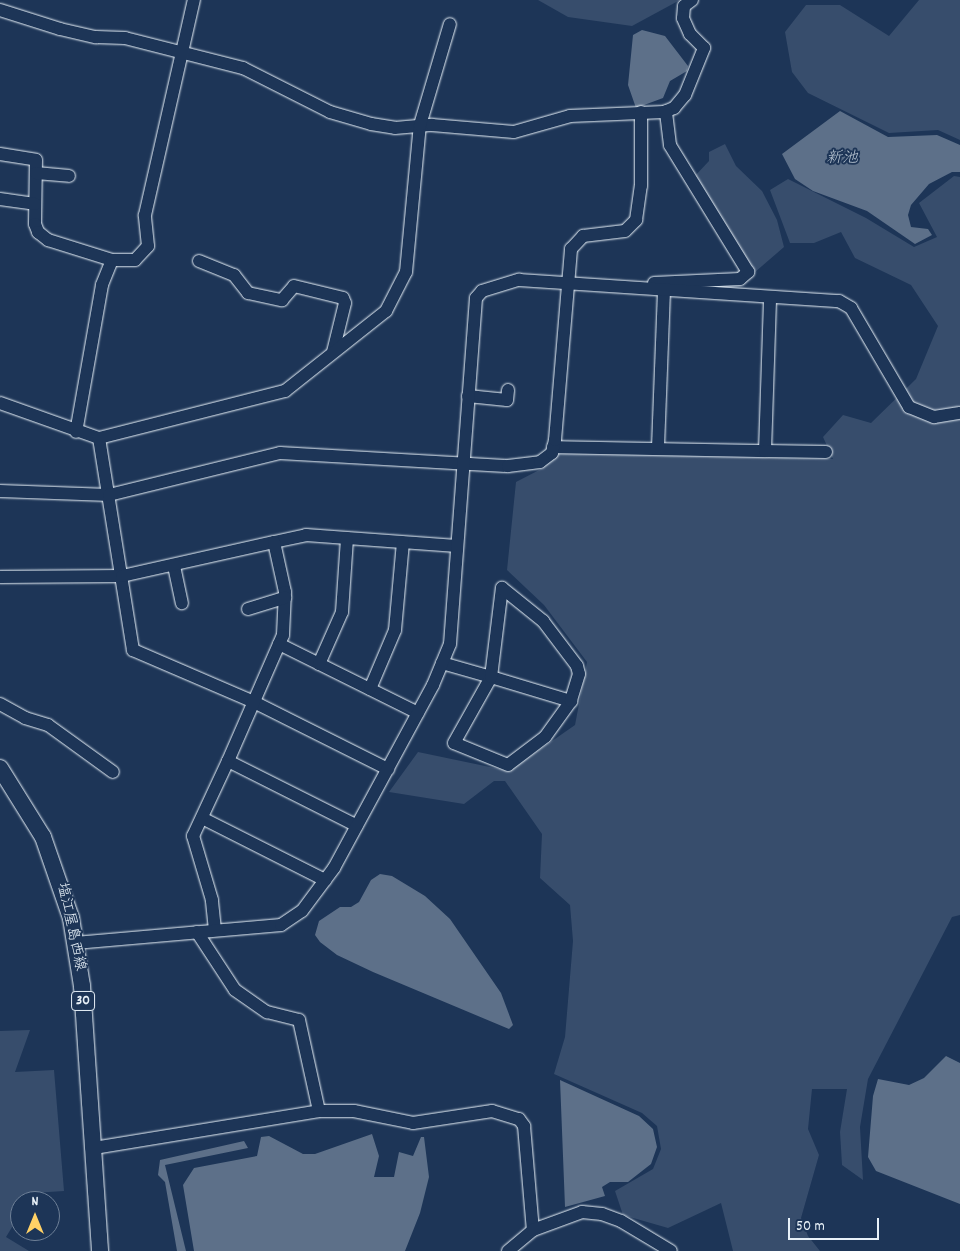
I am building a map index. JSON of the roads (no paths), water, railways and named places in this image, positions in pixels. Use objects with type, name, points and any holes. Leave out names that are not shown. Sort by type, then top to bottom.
[{"type":"main road","name":"塩江屋島西線","points":[[0,768],[35,821],[54,862],[76,943],[94,1148],[100,1251]]},
{"type":"street","points":[[0,154],[36,160],[34,224],[48,240],[112,260],[136,260],[148,246],[145,215],[163,147],[181,52],[188,39],[194,0]]},
{"type":"street","points":[[0,10],[60,29],[96,37],[125,38],[243,68],[330,112],[379,125],[395,128],[420,125],[514,132],[570,116],[666,111],[674,108],[685,94],[704,48],[690,34],[683,18],[684,6],[692,0]]},
{"type":"street","points":[[0,403],[76,432],[99,438],[262,399],[285,391],[386,311],[401,286],[406,272],[420,125],[450,24]]},
{"type":"street","points":[[594,286],[740,278],[748,272],[670,145],[666,111]]},
{"type":"street","points":[[0,491],[109,495],[280,453],[463,461],[508,466],[540,462],[552,453],[553,447],[566,284],[571,250],[583,236],[625,231],[636,220],[641,186],[640,112]]},
{"type":"street","points":[[36,173],[69,176]]},
{"type":"street","points":[[0,199],[35,204]]},
{"type":"street","points":[[76,432],[102,285],[112,260]]},
{"type":"street","points":[[199,261],[234,276],[248,292],[282,300],[294,286],[343,298],[345,303],[333,352]]},
{"type":"street","points":[[76,943],[281,925],[302,910],[325,880],[357,826],[418,713],[450,644],[476,298],[482,291],[519,280],[844,303],[851,308],[910,408],[934,417],[960,413]]},
{"type":"street","points":[[658,448],[664,290]]},
{"type":"street","points":[[764,451],[770,297]]},
{"type":"street","points":[[468,396],[507,400],[508,390]]},
{"type":"street","points":[[99,438],[133,650],[254,702],[388,769]]},
{"type":"street","points":[[553,447],[826,452]]},
{"type":"street","points":[[0,577],[122,576],[174,566],[306,535],[457,546]]},
{"type":"street","points":[[319,664],[342,612],[347,538]]},
{"type":"street","points":[[215,930],[210,894],[193,836],[279,644],[285,598],[274,542]]},
{"type":"street","points":[[370,689],[396,630],[403,542]]},
{"type":"street","points":[[174,566],[182,604]]},
{"type":"street","points":[[502,588],[543,621],[577,666],[579,674],[571,700],[545,737],[508,764],[454,743],[491,677],[502,588]]},
{"type":"street","points":[[248,609],[285,598]]},
{"type":"street","points":[[279,644],[418,713]]},
{"type":"street","points":[[442,663],[571,700]]},
{"type":"street","points":[[0,704],[25,718],[48,725],[113,772]]},
{"type":"street","points":[[228,761],[357,826]]},
{"type":"street","points":[[202,818],[325,880]]},
{"type":"street","points":[[197,932],[235,990],[267,1012],[299,1020],[319,1111]]},
{"type":"street","points":[[94,1148],[319,1111],[354,1111],[400,1122],[492,1111],[519,1120],[527,1139],[533,1230]]},
{"type":"street","points":[[508,1251],[533,1230],[563,1217],[582,1212],[602,1214],[621,1221],[672,1251]]},
{"type":"water","points":[[642,30],[665,36],[688,66],[687,71],[670,81],[663,98],[636,108],[628,85],[633,35]]},
{"type":"water","name":"新池","points":[[840,111],[888,137],[937,135],[960,145],[960,172],[952,172],[929,184],[911,205],[908,215],[911,227],[928,229],[932,235],[915,244],[867,211],[813,191],[795,179],[782,154]]},
{"type":"water","points":[[380,874],[392,876],[425,896],[450,919],[501,993],[513,1025],[509,1029],[373,972],[337,955],[320,942],[315,935],[319,921],[340,907],[351,907],[359,902],[371,880]]},
{"type":"water","points":[[946,1056],[960,1063],[960,1204],[876,1171],[868,1157],[873,1096],[878,1079],[909,1085],[924,1078]]},
{"type":"water","points":[[560,1080],[639,1116],[653,1129],[657,1147],[651,1164],[628,1182],[610,1182],[602,1187],[605,1196],[565,1207]]},
{"type":"water","points":[[372,1134],[379,1156],[374,1177],[394,1177],[399,1152],[413,1156],[421,1137],[424,1137],[429,1177],[420,1213],[405,1251],[194,1251],[183,1185],[194,1168],[257,1156],[261,1137],[269,1136],[303,1154],[315,1154]]},
{"type":"water","points":[[244,1141],[248,1148],[165,1165],[186,1251],[177,1251],[165,1182],[158,1175],[160,1160]]}]
